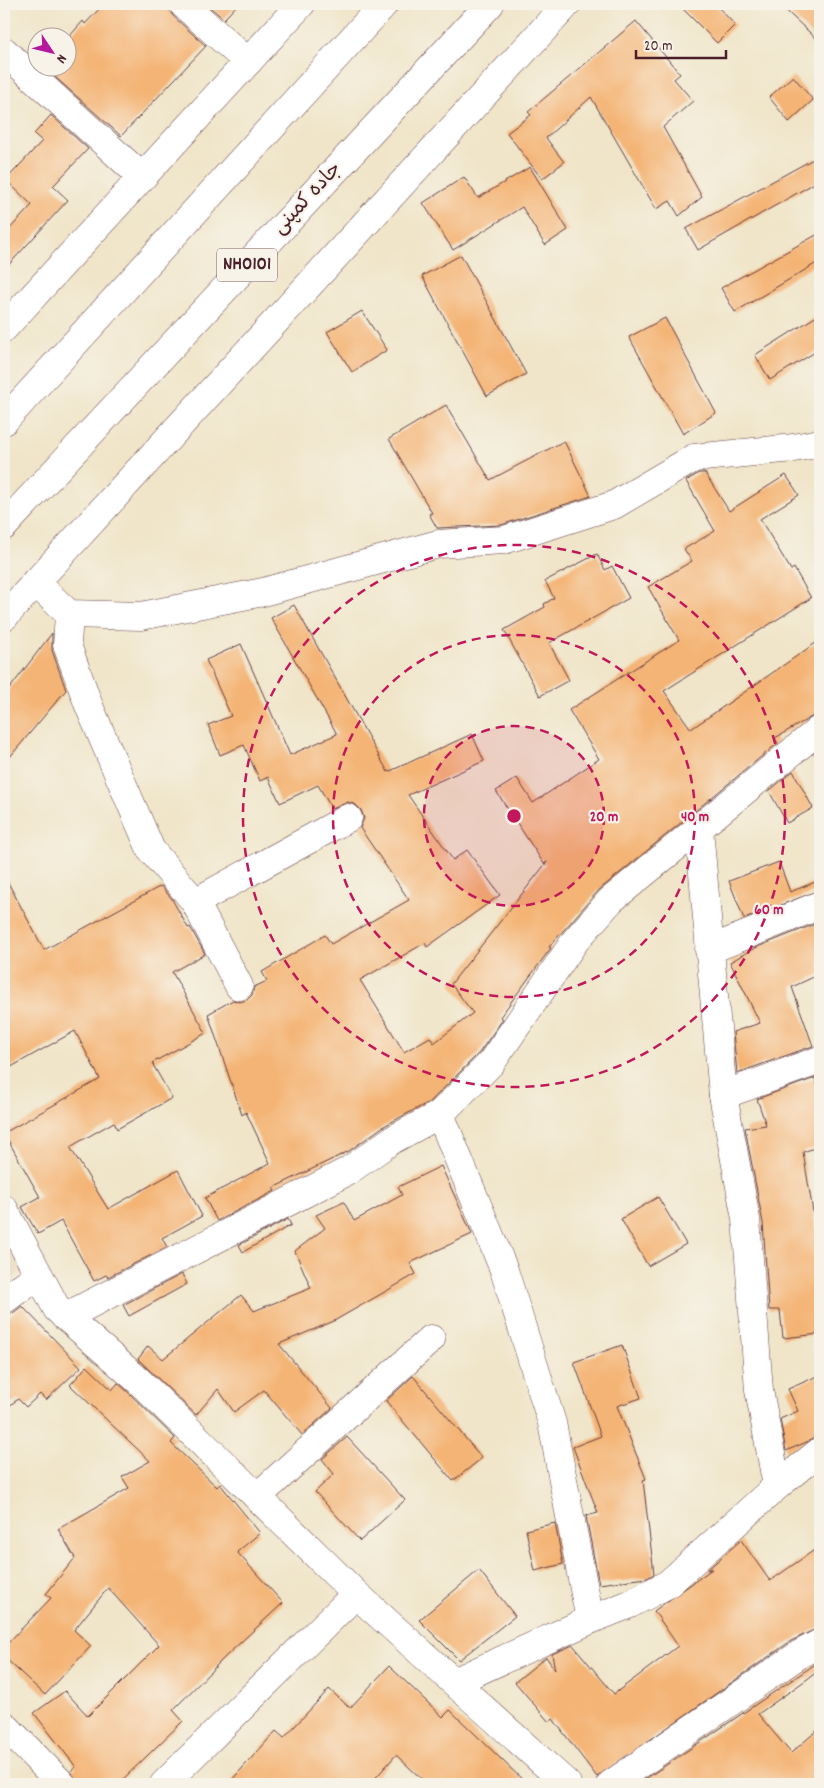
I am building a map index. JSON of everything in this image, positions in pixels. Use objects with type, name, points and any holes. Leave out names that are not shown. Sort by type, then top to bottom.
[{"type":"main road","points":[[183,4],[248,62]]},
{"type":"main road","points":[[9,312],[142,177],[301,4]]},
{"type":"main road","points":[[4,422],[384,4]]},
{"type":"main road","name":"جاده کمپنی","points":[[4,526],[490,4]]},
{"type":"main road","points":[[4,617],[567,4]]},
{"type":"main road","points":[[4,51],[142,177]]},
{"type":"main road","points":[[35,582],[69,614],[141,616],[263,592],[438,544],[504,540],[614,505],[694,458],[794,448],[820,443]]},
{"type":"main road","points":[[69,614],[68,645],[89,706],[151,850],[195,902],[239,986]]},
{"type":"main road","points":[[65,1316],[348,1171],[392,1140],[440,1114],[491,1063],[575,941],[611,900],[699,830],[820,729]]},
{"type":"main road","points":[[195,902],[348,818]]},
{"type":"main road","points":[[699,830],[723,1095],[746,1219],[759,1390],[777,1486]]},
{"type":"main road","points":[[709,950],[820,905]]},
{"type":"main road","points":[[723,1095],[820,1060]]},
{"type":"main road","points":[[440,1114],[504,1270],[552,1423],[590,1620]]},
{"type":"main road","points":[[4,1209],[57,1310],[139,1381],[356,1594],[454,1682],[555,1781]]},
{"type":"main road","points":[[4,1300],[38,1275]]},
{"type":"main road","points":[[257,1497],[431,1339]]},
{"type":"main road","points":[[454,1682],[590,1620],[630,1604],[668,1584],[777,1486],[820,1451]]},
{"type":"main road","points":[[164,1784],[356,1594]]},
{"type":"main road","points":[[611,1784],[820,1643]]},
{"type":"main road","points":[[4,1725],[62,1784]]},
{"type":"shaded area","points":[[4,1222],[24,1270],[4,1284]]},
{"type":"building","points":[[104,4],[168,4],[173,16],[206,46],[121,136],[56,78],[78,78],[77,28],[83,21],[85,24]]},
{"type":"building","points":[[206,4],[238,4],[224,19]]},
{"type":"building","points":[[678,4],[715,4],[735,25],[717,43]]},
{"type":"building","points":[[779,4],[820,4],[820,42]]},
{"type":"building","points":[[636,21],[680,74],[674,79],[693,101],[663,127],[702,197],[679,216],[670,201],[656,209],[591,97],[546,138],[564,162],[542,179],[507,133],[531,115],[528,112]]},
{"type":"building","points":[[793,76],[813,100],[789,122],[769,97]]},
{"type":"building","points":[[51,115],[88,149],[53,186],[68,200],[4,270],[4,235],[32,205],[6,180],[42,141],[34,134]]},
{"type":"building","points":[[815,158],[820,168],[820,180],[698,250],[686,229]]},
{"type":"building","points":[[530,167],[568,230],[545,245],[522,207],[453,250],[423,203],[464,177],[478,198]]},
{"type":"building","points":[[820,233],[820,261],[735,312],[721,288]]},
{"type":"building","points":[[461,255],[526,374],[487,396],[422,276]]},
{"type":"building","points":[[362,311],[387,350],[352,372],[327,332]]},
{"type":"building","points":[[820,314],[820,349],[770,380],[755,355]]},
{"type":"building","points":[[665,318],[716,413],[683,434],[629,337]]},
{"type":"building","points":[[446,405],[490,480],[564,441],[591,496],[501,525],[437,528],[429,514],[432,513],[389,439]]},
{"type":"building","points":[[699,473],[705,473],[729,511],[786,475],[799,495],[760,519],[791,570],[794,568],[811,598],[664,691],[691,729],[820,640],[820,712],[775,738],[778,743],[599,890],[549,947],[551,948],[500,1017],[503,1019],[479,1053],[431,1101],[384,1126],[349,1151],[273,1188],[275,1191],[217,1221],[205,1198],[270,1163],[246,1112],[242,1115],[208,1014],[233,1000],[239,1002],[247,1000],[252,995],[254,987],[267,981],[262,972],[325,935],[331,944],[409,900],[360,828],[364,818],[361,810],[356,805],[348,802],[332,809],[318,785],[280,803],[268,777],[260,781],[244,745],[220,755],[208,725],[231,716],[206,660],[241,644],[290,755],[337,734],[271,618],[294,605],[388,772],[472,734],[484,761],[408,795],[453,860],[467,850],[500,895],[427,947],[425,943],[360,980],[404,1052],[430,1037],[434,1043],[473,1013],[451,984],[547,862],[544,864],[496,791],[517,778],[533,803],[599,759],[569,710],[679,640],[648,587],[692,561],[684,549],[715,531],[686,481]]},
{"type":"building","points":[[597,554],[605,570],[612,566],[629,598],[549,643],[569,680],[540,696],[504,630],[545,607],[544,604],[554,598],[545,581]]},
{"type":"building","points":[[52,633],[52,650],[66,690],[4,764],[4,696]]},
{"type":"building","points":[[793,771],[813,808],[787,823],[769,791]]},
{"type":"building","points":[[779,862],[790,892],[820,880],[820,890],[744,919],[729,881]]},
{"type":"building","points":[[4,875],[44,950],[161,886],[172,899],[205,954],[172,972],[206,1033],[152,1063],[172,1098],[117,1129],[114,1122],[70,1147],[108,1209],[178,1170],[202,1216],[162,1238],[167,1247],[108,1277],[106,1275],[94,1281],[61,1221],[38,1234],[22,1207],[40,1197],[4,1133],[100,1079],[75,1031],[4,1071]]},
{"type":"building","points":[[820,922],[820,974],[792,987],[813,1046],[737,1073],[733,1032],[760,1023],[730,962],[755,948]]},
{"type":"building","points":[[815,1078],[820,1091],[820,1146],[803,1152],[816,1230],[818,1230],[820,1334],[783,1338],[780,1310],[769,1310],[763,1223],[745,1128],[766,1125],[757,1099]]},
{"type":"building","points":[[441,1166],[472,1234],[410,1263],[416,1274],[334,1321],[279,1344],[332,1408],[302,1435],[264,1390],[234,1412],[218,1389],[196,1415],[138,1359],[148,1346],[163,1359],[241,1295],[254,1311],[311,1288],[295,1251],[325,1228],[316,1215],[344,1202],[354,1221],[402,1195],[398,1187]]},
{"type":"building","points":[[658,1197],[686,1244],[648,1266],[621,1219]]},
{"type":"building","points":[[288,1219],[291,1225],[243,1252],[239,1245]]},
{"type":"building","points":[[182,1274],[187,1284],[129,1316],[123,1305]]},
{"type":"building","points":[[22,1306],[81,1367],[46,1400],[40,1394],[26,1407],[18,1399],[4,1410],[4,1320]]},
{"type":"building","points":[[622,1345],[641,1398],[617,1406],[646,1479],[643,1480],[654,1574],[647,1578],[599,1584],[586,1516],[598,1513],[573,1447],[601,1436],[574,1362]]},
{"type":"building","points":[[87,1366],[112,1390],[118,1383],[175,1438],[171,1443],[217,1487],[220,1484],[260,1533],[237,1552],[283,1603],[227,1655],[173,1710],[183,1721],[118,1784],[77,1784],[71,1771],[76,1767],[34,1713],[65,1691],[88,1716],[159,1645],[108,1588],[74,1630],[91,1646],[45,1695],[4,1657],[4,1647],[51,1598],[46,1594],[75,1558],[58,1529],[129,1488],[122,1477],[150,1461],[70,1385]]},
{"type":"building","points":[[820,1375],[820,1436],[786,1451],[780,1419],[798,1411],[788,1389]]},
{"type":"building","points":[[413,1376],[482,1458],[453,1481],[386,1401]]},
{"type":"building","points":[[347,1437],[405,1500],[360,1541],[315,1492],[334,1474],[322,1459]]},
{"type":"building","points":[[555,1523],[563,1564],[535,1571],[526,1530]]},
{"type":"building","points":[[741,1540],[770,1581],[820,1546],[820,1627],[791,1641],[597,1777],[553,1719],[549,1722],[515,1682],[546,1657],[555,1670],[552,1654],[573,1645],[614,1694],[678,1646],[654,1611],[712,1569],[707,1570]]},
{"type":"building","points":[[479,1570],[515,1616],[459,1660],[419,1620]]},
{"type":"building","points":[[820,1661],[820,1670],[758,1714],[791,1753],[820,1728],[820,1784],[638,1784]]},
{"type":"building","points":[[389,1666],[443,1717],[450,1710],[527,1784],[427,1784],[396,1755],[370,1784],[228,1784],[276,1731],[284,1738],[329,1689],[350,1708]]}]
